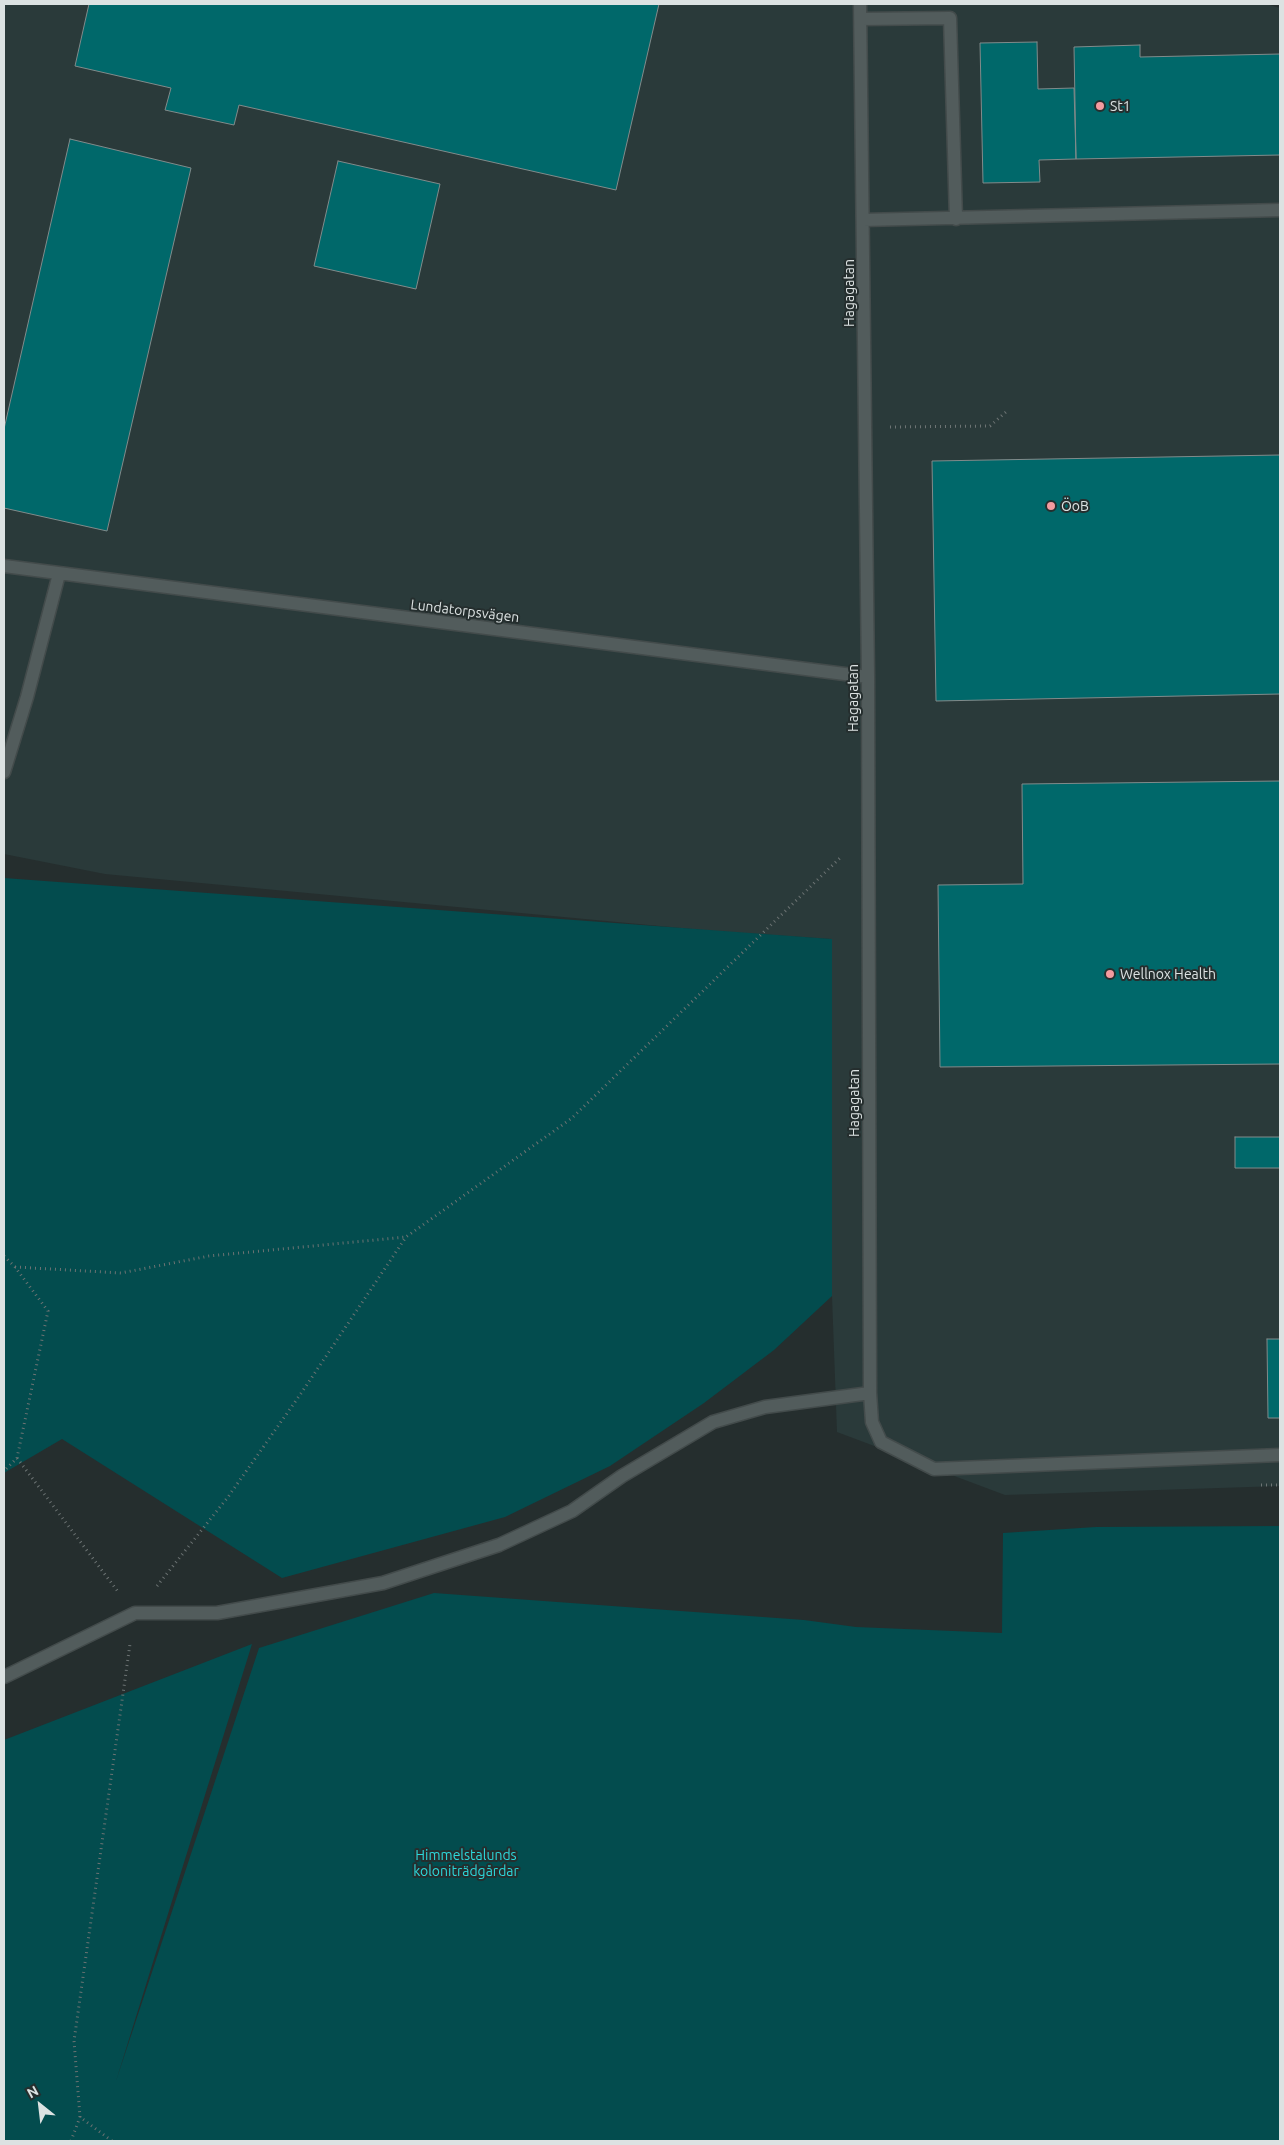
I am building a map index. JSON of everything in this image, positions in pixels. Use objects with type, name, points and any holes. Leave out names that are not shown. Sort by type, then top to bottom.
[{"type":"street","name":"Hagagatan","points":[[860,4],[868,677],[870,1393],[872,1422],[881,1442],[934,1470],[1280,1455]]},
{"type":"street","points":[[861,19],[950,18],[956,219]]},
{"type":"street","points":[[863,220],[1280,210]]},
{"type":"street","name":"Lundatorpsvägen","points":[[4,566],[868,677]]},
{"type":"street","points":[[4,772],[27,698],[58,574]]},
{"type":"street","points":[[4,1677],[135,1614],[217,1612],[383,1583],[499,1545],[572,1511],[622,1476],[713,1422],[765,1407],[870,1393]]},
{"type":"path","points":[[865,428],[990,426],[1007,411]]},
{"type":"path","points":[[71,2141],[80,2117],[74,2041],[135,1614],[228,1497],[302,1392],[406,1237],[572,1118],[868,831]]},
{"type":"path","points":[[15,1267],[120,1273],[209,1256],[406,1237]]},
{"type":"path","points":[[4,1256],[15,1267],[48,1311],[17,1458],[4,1471]]},
{"type":"path","points":[[17,1458],[135,1614]]},
{"type":"path","points":[[80,2117],[112,2141]]},
{"type":"shaded area","points":[[4,4],[1266,4],[1280,8],[1280,1486],[1005,1495],[837,1432],[832,1296],[831,939],[713,931],[105,874],[4,854]]},
{"type":"green space","points":[[4,878],[832,939],[832,1296],[774,1350],[704,1403],[610,1466],[505,1517],[282,1578],[62,1439],[4,1473]]},
{"type":"green space","name":"Himmelstalunds koloniträdgårdar","points":[[1280,1526],[1280,2141],[4,2141],[4,1740],[252,1644],[116,2081],[259,1648],[434,1593],[804,1620],[856,1627],[1002,1633],[1003,1533],[1096,1527]]},
{"type":"building","points":[[89,4],[659,4],[616,190],[239,105],[234,125],[165,110],[171,88],[75,66]]},
{"type":"building","points":[[1037,42],[1038,89],[1074,88],[1076,159],[1039,160],[1040,182],[983,183],[980,43]]},
{"type":"building","points":[[1140,45],[1140,57],[1280,54],[1280,155],[1076,159],[1074,47]]},
{"type":"building","points":[[70,139],[191,168],[107,531],[4,508],[4,429]]},
{"type":"building","points":[[338,161],[440,184],[416,289],[314,266]]},
{"type":"building","points":[[1280,455],[1280,694],[936,701],[932,461]]},
{"type":"building","name":"Wellnox Health","points":[[1280,781],[1280,1064],[940,1067],[938,885],[1023,884],[1022,784]]},
{"type":"building","points":[[1235,1137],[1280,1137],[1280,1168],[1235,1168]]},
{"type":"building","points":[[1267,1339],[1280,1339],[1280,1418],[1268,1418]]},
{"type":"place","name":"St1","points":[[1100,106]]},
{"type":"place","name":"ÖoB","points":[[1051,506]]},
{"type":"place","name":"Wellnox Health","points":[[1110,974]]}]
